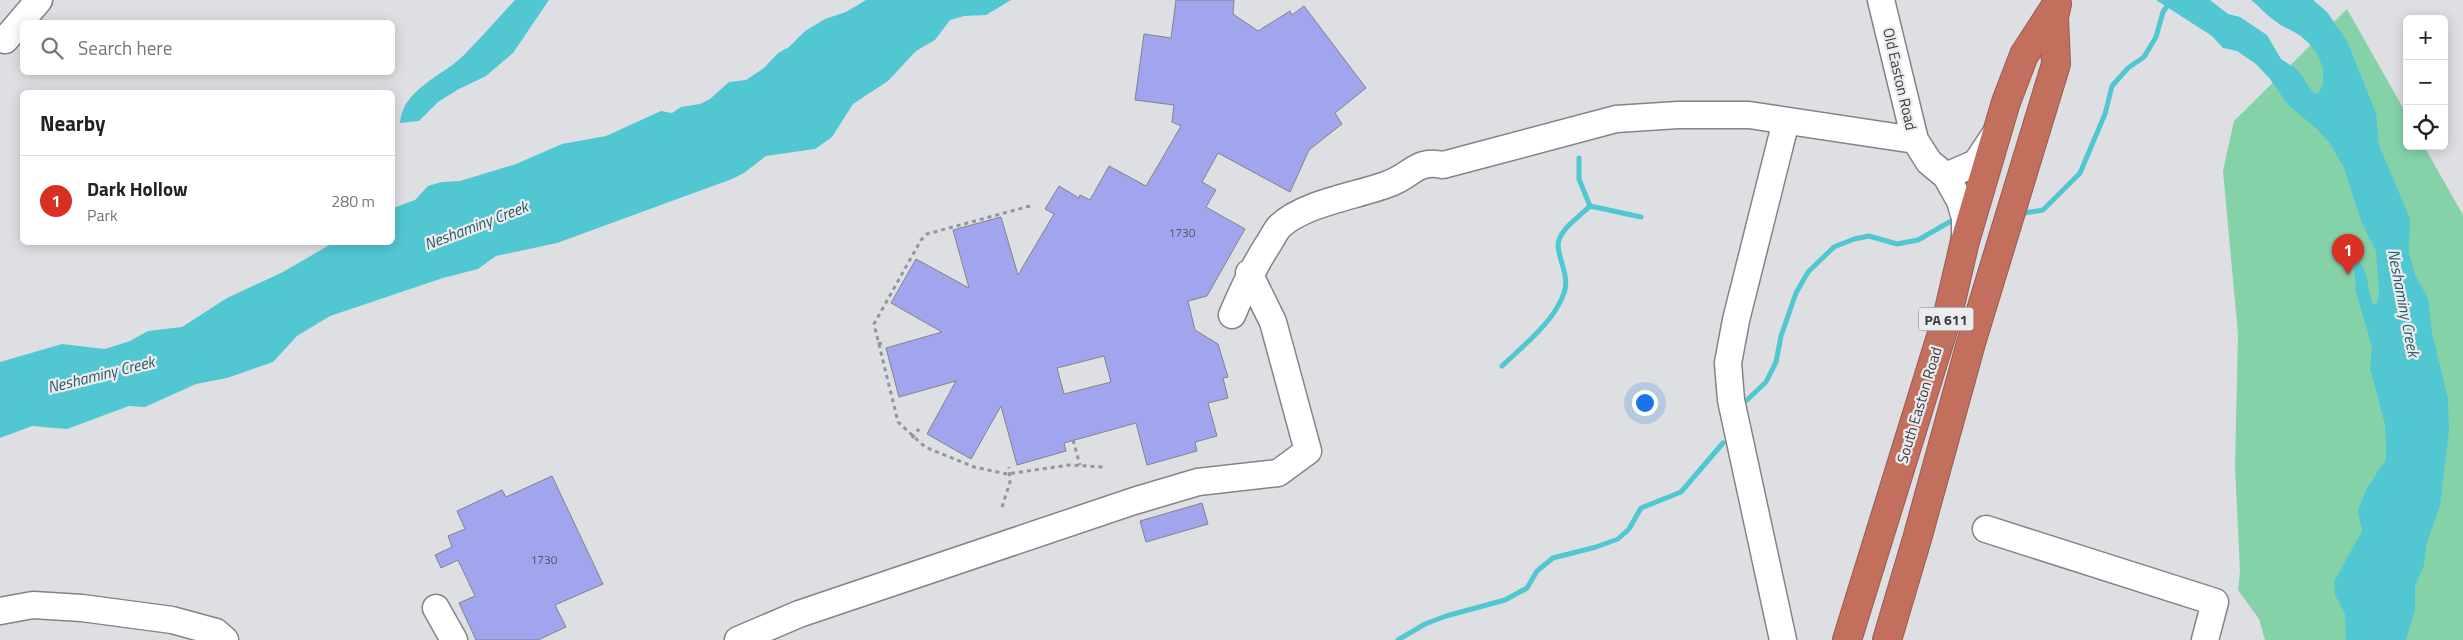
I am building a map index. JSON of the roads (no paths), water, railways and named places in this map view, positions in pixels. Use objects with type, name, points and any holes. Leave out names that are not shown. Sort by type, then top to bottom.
[{"type":"highway","name":"South Easton Road","points":[[1847,640],[1948,314],[1966,241],[2000,124],[2024,55],[2058,2]]},
{"type":"highway","name":"South Easton Road","points":[[1886,640],[1917,539],[1970,343],[2056,64],[2054,17],[2058,2]]},
{"type":"street","points":[[22,20],[39,0]]},
{"type":"street","name":"Old Easton Road","points":[[1881,0],[1915,140],[1929,162],[1946,176],[1960,201],[1965,218],[1966,241]]},
{"type":"street","points":[[5,40],[20,22]]},
{"type":"street","points":[[1232,315],[1249,274],[1279,228],[1300,213],[1391,184],[1409,174],[1422,177],[1434,174],[1443,165],[1616,119],[1678,115],[1750,115],[1915,140]]},
{"type":"street","points":[[1783,640],[1731,400],[1728,363],[1736,320],[1786,121]]},
{"type":"street","points":[[1946,176],[1976,163],[1985,152],[2000,124]]},
{"type":"street","points":[[738,640],[798,614],[1087,516],[1198,482],[1278,473],[1294,462],[1308,451],[1273,322],[1249,274]]},
{"type":"street","points":[[1986,529],[2215,602],[2205,640]]},
{"type":"street","points":[[0,612],[34,605],[82,608],[172,620],[216,632],[225,640]]},
{"type":"street","points":[[436,608],[454,640]]},
{"type":"water","points":[[515,0],[549,0],[513,53],[486,76],[438,102],[419,121],[400,123],[408,101],[416,92],[464,55]]},
{"type":"water","name":"Neshaminy Creek","points":[[866,0],[1011,0],[986,15],[964,16],[950,20],[935,40],[916,51],[888,81],[853,104],[832,137],[815,149],[766,156],[744,173],[732,179],[557,243],[496,256],[478,269],[443,278],[330,316],[297,336],[273,362],[227,378],[196,384],[145,407],[129,406],[67,429],[32,426],[0,438],[0,362],[62,344],[105,349],[130,341],[148,331],[182,327],[227,298],[283,272],[330,245],[395,245],[395,207],[415,200],[428,186],[442,182],[460,181],[516,164],[562,144],[606,136],[661,111],[672,113],[681,107],[700,104],[710,99],[729,82],[746,80],[764,68],[778,53],[789,47],[805,31],[825,19],[846,12]]},
{"type":"water","name":"Neshaminy Creek","points":[[2156,0],[2210,0],[2228,14],[2240,17],[2267,35],[2281,59],[2298,70],[2313,93],[2318,94],[2322,87],[2323,72],[2319,57],[2315,51],[2310,44],[2295,32],[2274,21],[2251,0],[2313,0],[2327,12],[2347,41],[2376,113],[2379,145],[2410,219],[2409,252],[2415,275],[2428,298],[2432,332],[2448,399],[2449,431],[2440,506],[2427,542],[2424,565],[2415,586],[2415,610],[2406,640],[2346,640],[2345,614],[2335,595],[2334,582],[2362,531],[2358,510],[2367,488],[2386,459],[2385,425],[2370,368],[2372,347],[2356,292],[2354,265],[2359,262],[2362,266],[2373,304],[2377,303],[2379,294],[2376,251],[2361,221],[2344,168],[2329,142],[2316,128],[2288,105],[2270,79],[2256,64],[2237,51],[2223,48],[2212,36]]},
{"type":"waterway","points":[[2024,213],[2043,210],[2080,173],[2105,114],[2112,86],[2128,68],[2144,57],[2156,37],[2163,12],[2171,0]]},
{"type":"waterway","points":[[1579,158],[1579,179],[1590,206],[1641,217]]},
{"type":"waterway","points":[[1502,366],[1538,332],[1559,304],[1566,286],[1558,245],[1559,240],[1568,226],[1590,206]]},
{"type":"waterway","points":[[1747,400],[1766,382],[1776,362],[1781,336],[1796,293],[1808,272],[1834,247],[1854,239],[1869,236],[1897,244],[1918,240],[1953,220]]},
{"type":"waterway","points":[[1398,640],[1425,624],[1446,616],[1505,600],[1527,588],[1537,571],[1553,558],[1596,547],[1618,539],[1629,529],[1641,508],[1681,492],[1723,443]]},
{"type":"place","name":"Dark Hollow","points":[[2348,275]]}]
